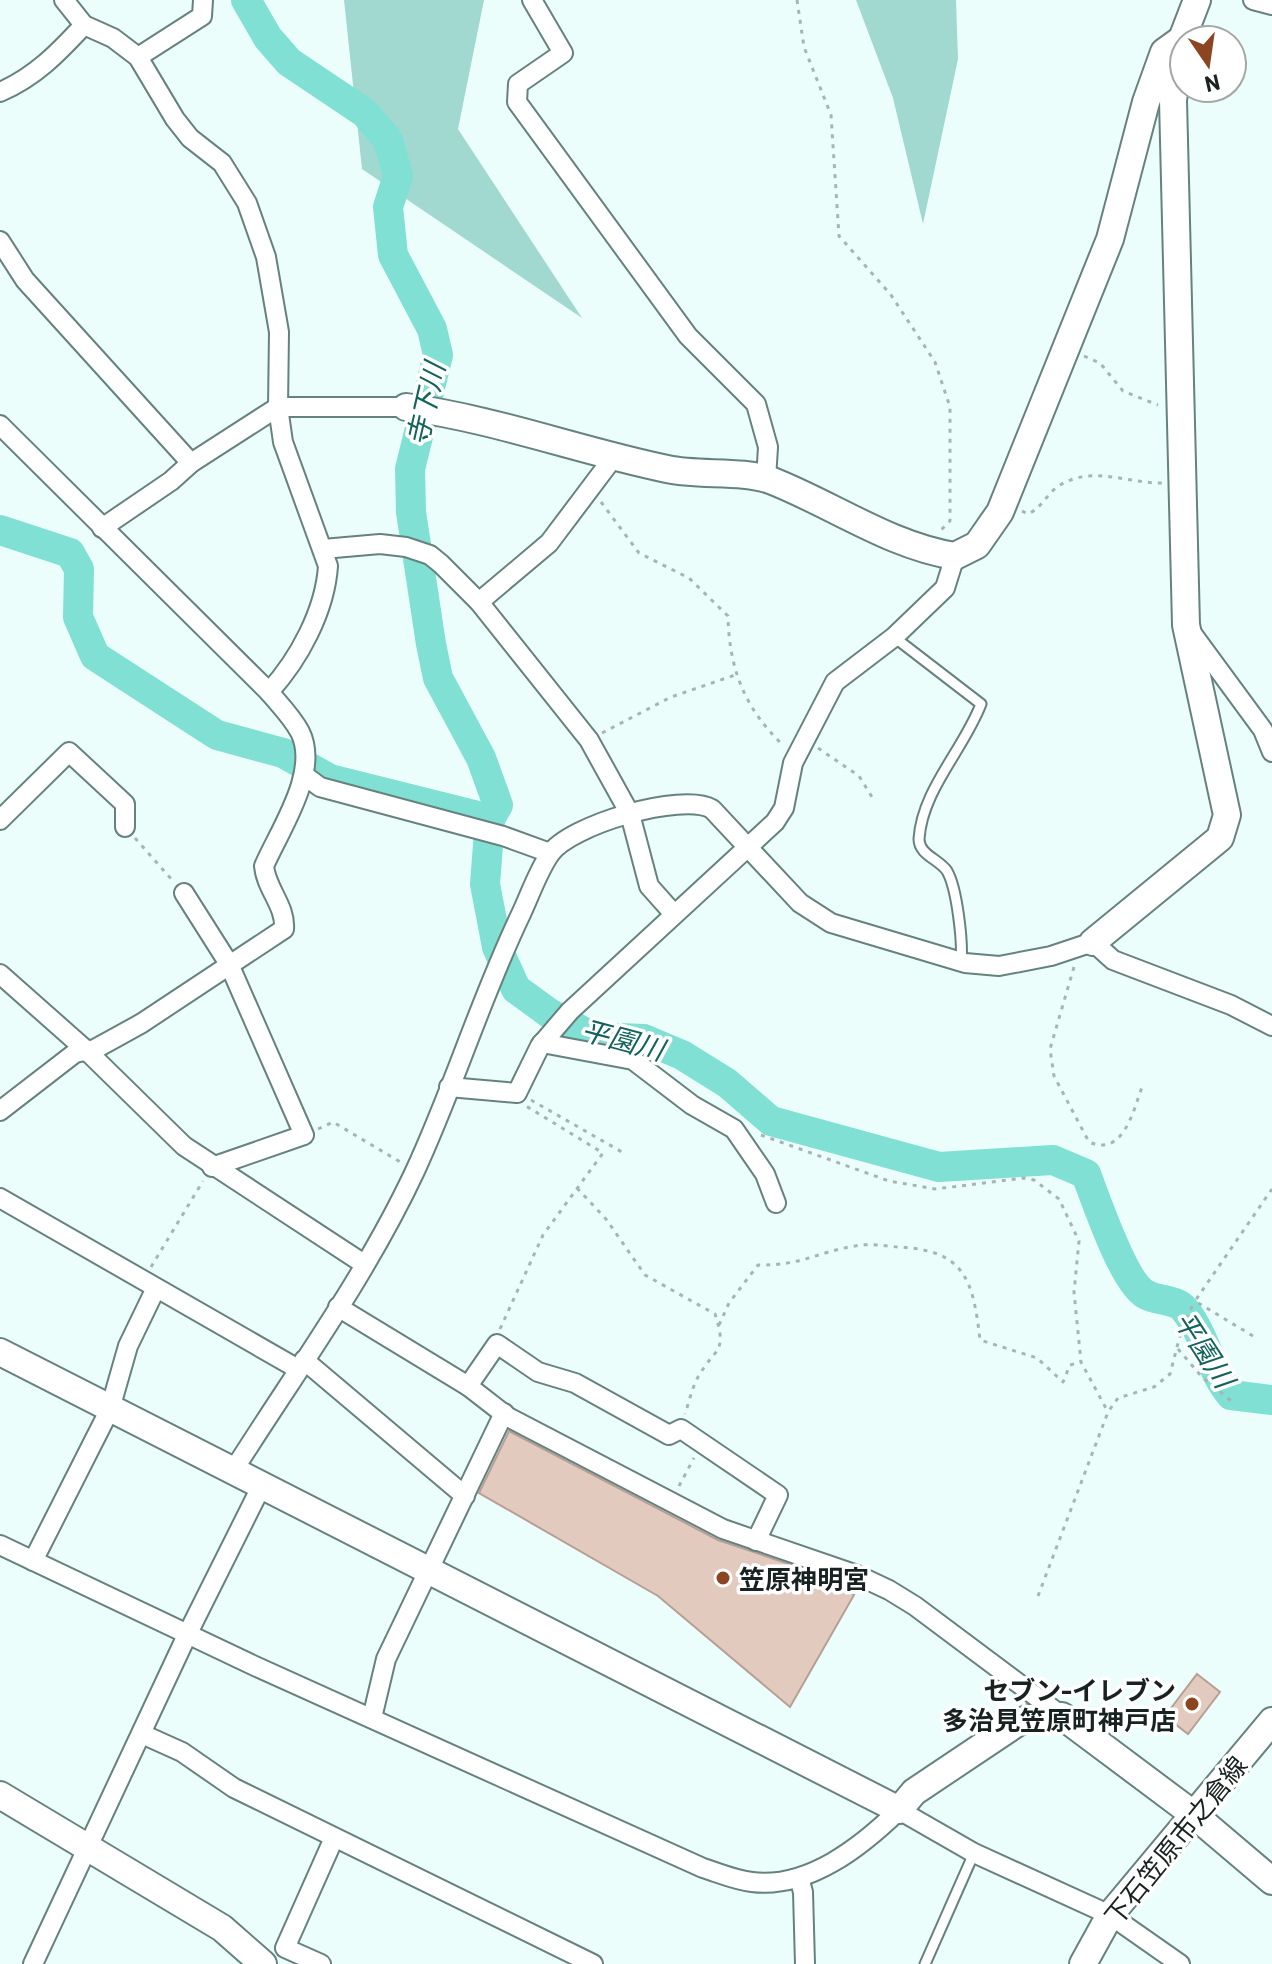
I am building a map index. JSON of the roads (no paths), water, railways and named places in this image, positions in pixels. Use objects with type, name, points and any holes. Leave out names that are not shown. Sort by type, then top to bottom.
[{"type":"street","points":[[64,0],[84,25],[113,38],[138,57],[190,138],[222,163],[247,203],[266,257],[279,332],[278,407],[283,442],[328,566],[327,581],[306,638],[291,666],[269,692]]},
{"type":"street","points":[[138,57],[202,16],[203,0]]},
{"type":"street","points":[[532,0],[563,53],[518,84],[517,102],[688,336],[756,404],[768,447],[766,479]]},
{"type":"street","points":[[1188,24],[1197,0]]},
{"type":"street","points":[[1253,0],[1272,5]]},
{"type":"street","points":[[0,92],[23,82],[53,59],[84,25]]},
{"type":"street","points":[[449,1087],[517,1093],[547,1037],[570,1011],[775,822],[784,808],[793,763],[835,682],[894,637],[945,588],[955,556],[987,535],[1000,512],[1110,239],[1146,102],[1164,52],[1168,49]]},
{"type":"street","points":[[233,1471],[338,1307],[415,1171],[508,940],[550,853],[576,833],[630,814],[697,803],[712,809],[746,850],[800,903],[831,923],[961,962],[999,966],[1084,945],[1220,838],[1227,815],[1186,625],[1173,104]]},
{"type":"street","points":[[0,241],[25,280],[191,463]]},
{"type":"street","points":[[102,528],[171,481],[191,463],[278,407],[406,407],[446,412],[613,458],[687,473],[766,479],[912,545],[955,556]]},
{"type":"street","points":[[0,425],[269,692],[299,730],[305,752],[304,775],[264,866],[265,877],[285,917],[284,929],[142,1023],[87,1051],[75,1053],[0,1111]]},
{"type":"street","points":[[479,602],[549,543],[613,458]]},
{"type":"street","points":[[323,549],[380,544],[406,547],[430,555],[479,602],[589,740],[630,814],[649,886],[673,913]]},
{"type":"street","points":[[1186,625],[1263,730],[1272,752]]},
{"type":"street","points":[[0,820],[69,752],[125,804],[125,827]]},
{"type":"street","points":[[304,775],[320,787],[503,836],[550,853]]},
{"type":"street","points":[[184,893],[229,964],[304,1135],[212,1167]]},
{"type":"street","points":[[1084,945],[1113,960],[1231,1005],[1272,1026]]},
{"type":"street","points":[[0,974],[87,1051],[184,1146],[364,1264]]},
{"type":"street","points":[[547,1037],[633,1060],[692,1105],[734,1129],[765,1174],[776,1203]]},
{"type":"street","points":[[0,1198],[150,1284],[301,1365],[465,1496]]},
{"type":"street","points":[[33,1561],[110,1409],[150,1284]]},
{"type":"street","points":[[338,1307],[468,1386],[504,1413],[670,1502],[723,1529],[857,1575],[889,1590],[915,1606],[1193,1814],[1272,1881]]},
{"type":"street","points":[[468,1386],[497,1344],[538,1372],[575,1383],[669,1435],[681,1429],[778,1495],[756,1541]]},
{"type":"street","points":[[0,1352],[899,1810],[974,1853],[1110,1915],[1180,1964]]},
{"type":"street","points":[[372,1718],[386,1659],[504,1413]]},
{"type":"street","points":[[40,1962],[89,1846],[188,1633],[262,1485]]},
{"type":"street","points":[[0,1545],[703,1868],[751,1882],[799,1878],[853,1848],[899,1810],[914,1792],[1017,1723],[1030,1718],[1062,1716]]},
{"type":"street","name":"下石笠原市之倉線","points":[[1083,1964],[1110,1915],[1272,1721]]},
{"type":"street","points":[[142,1734],[182,1752],[234,1788],[593,1964]]},
{"type":"street","points":[[0,1795],[222,1928],[263,1964]]},
{"type":"street","points":[[321,1964],[285,1948],[334,1838]]},
{"type":"street","points":[[799,1878],[803,1892],[805,1964]]},
{"type":"lane","points":[[894,637],[981,704],[969,735],[932,794],[919,840],[922,850],[948,872],[963,944],[961,962]]},
{"type":"lane","points":[[925,1964],[974,1853]]},
{"type":"waterway","name":"寺下川","points":[[246,0],[268,38],[289,62],[365,113],[388,140],[398,176],[388,207],[393,255],[432,329],[438,355],[410,469],[411,512],[438,678],[481,758],[498,805],[490,819]]},
{"type":"waterway","name":"平園川","points":[[0,530],[70,553],[79,569],[78,617],[95,656],[217,735],[283,753],[330,779],[490,819]]},
{"type":"waterway","name":"平園川","points":[[490,819],[485,884],[497,947],[516,989],[549,1013],[593,1037],[644,1039],[682,1055],[727,1083],[771,1121],[939,1167],[1053,1160],[1086,1174],[1111,1239],[1137,1286],[1145,1294],[1176,1303],[1184,1309],[1231,1395],[1272,1400]]},
{"type":"place","name":"笠原神明宮","points":[[723,1578]]},
{"type":"place","name":"セブン-イレブン 多治見笠原町神戸店","points":[[1192,1704]]}]
